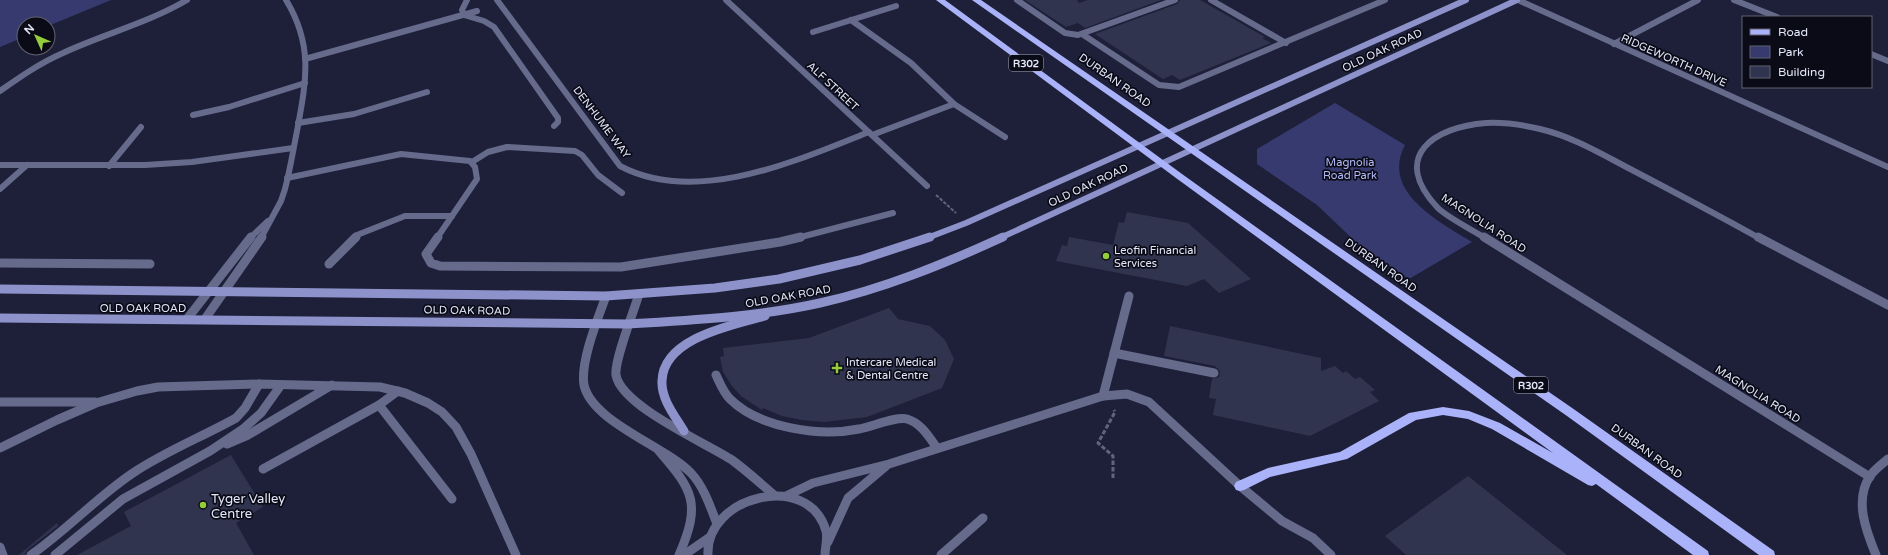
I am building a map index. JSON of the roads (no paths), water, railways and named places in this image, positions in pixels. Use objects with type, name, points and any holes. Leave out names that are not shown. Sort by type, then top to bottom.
[{"type":"main road","name":"R302","points":[[940,0],[1138,146],[1703,555]]},
{"type":"main road","name":"DURBAN ROAD","points":[[976,0],[1571,413],[1769,555]]},
{"type":"main road","name":"OLD OAK ROAD","points":[[0,289],[606,296],[750,284],[803,274],[860,260],[909,245],[966,223],[1466,0]]},
{"type":"main road","name":"OLD OAK ROAD","points":[[0,318],[629,324],[708,319],[790,308],[844,296],[920,272],[978,248],[1517,0]]},
{"type":"main road","points":[[684,431],[672,416],[661,387],[662,372],[674,354],[689,341],[710,332],[790,308]]},
{"type":"main road","points":[[1240,486],[1268,473],[1343,456],[1413,416],[1443,411],[1469,415],[1496,426],[1644,511]]},
{"type":"street","points":[[0,91],[33,68],[60,54],[147,22],[187,0]]},
{"type":"street","points":[[205,319],[255,245],[263,238],[270,219],[282,198],[288,178],[305,83],[305,59],[297,24],[292,9],[286,0]]},
{"type":"street","points":[[464,15],[462,10],[466,0]]},
{"type":"street","name":"DENHUME WAY","points":[[498,0],[620,166],[634,174],[653,179],[682,181],[716,179],[747,174],[774,167],[954,104]]},
{"type":"street","name":"ALF STREET","points":[[726,0],[927,186]]},
{"type":"street","points":[[1017,0],[1069,34],[1082,34],[1175,0]]},
{"type":"street","points":[[1211,0],[1286,43]]},
{"type":"street","points":[[1082,34],[1155,83],[1173,88],[1183,86],[1385,0]]},
{"type":"street","name":"RIDGEWORTH DRIVE","points":[[1517,0],[1888,167]]},
{"type":"street","points":[[1614,44],[1698,0]]},
{"type":"street","points":[[1734,0],[1774,16]]},
{"type":"street","points":[[813,32],[896,6]]},
{"type":"street","points":[[305,59],[477,11]]},
{"type":"street","points":[[464,15],[484,21],[494,27],[558,118],[558,122],[554,126]]},
{"type":"street","points":[[851,20],[916,67],[954,104],[1005,137]]},
{"type":"street","points":[[1872,54],[1888,61]]},
{"type":"street","points":[[193,115],[229,107],[305,83]]},
{"type":"street","points":[[298,123],[354,114],[396,100],[427,92]]},
{"type":"street","name":"MAGNOLIA ROAD","points":[[1870,476],[1438,208],[1421,187],[1416,177],[1415,167],[1417,158],[1422,150],[1437,137],[1459,128],[1472,125],[1487,123],[1508,124],[1554,133],[1570,138],[1888,305]]},
{"type":"street","points":[[110,166],[141,128]]},
{"type":"street","points":[[472,162],[488,152],[507,147],[575,151],[582,155],[598,175],[622,193]]},
{"type":"street","points":[[0,165],[145,166],[293,148]]},
{"type":"street","points":[[288,178],[401,154],[465,160],[472,162],[475,167],[477,179],[427,252],[427,258],[434,265],[591,268],[621,267],[780,242],[893,213]]},
{"type":"street","points":[[0,189],[27,165]]},
{"type":"street","points":[[329,264],[358,235],[405,216],[452,216]]},
{"type":"street","points":[[187,319],[250,237],[270,219]]},
{"type":"street","points":[[0,254],[0,263],[150,264]]},
{"type":"street","points":[[639,294],[616,366],[618,382],[624,391],[637,404],[731,460],[774,495]]},
{"type":"street","points":[[606,296],[584,370],[586,392],[600,410],[616,423],[670,455],[697,480],[717,524]]},
{"type":"street","points":[[1103,396],[1129,296]]},
{"type":"street","points":[[1114,352],[1214,373]]},
{"type":"street","points":[[716,375],[729,398],[756,417],[793,428],[828,433],[841,432],[902,418],[908,418],[915,421],[937,448]]},
{"type":"street","points":[[31,555],[56,538],[121,481],[154,461],[236,418],[245,408],[259,384]]},
{"type":"street","points":[[0,448],[64,417],[102,401],[158,387],[259,384],[361,385],[398,391],[427,402],[452,422],[461,434],[516,555]]},
{"type":"street","points":[[55,555],[121,500],[145,485],[211,450],[244,428],[258,416],[282,385]]},
{"type":"street","points":[[211,450],[248,435],[333,385]]},
{"type":"street","points":[[263,469],[379,405],[398,391]]},
{"type":"street","points":[[786,496],[813,483],[888,464],[1103,396],[1127,394],[1150,402],[1240,486],[1282,521],[1313,538],[1331,555]]},
{"type":"street","points":[[0,402],[47,403],[102,401]]},
{"type":"street","points":[[379,405],[452,499]]},
{"type":"street","points":[[654,446],[682,477],[691,496],[692,520],[679,555]]},
{"type":"street","points":[[1876,555],[1868,534],[1862,505],[1864,489],[1870,476],[1888,459]]},
{"type":"street","points":[[826,552],[848,498],[888,464]]},
{"type":"street","points":[[708,555],[710,537],[717,524],[725,515],[742,503],[760,496],[774,495],[786,496],[800,500],[815,510],[825,526],[826,552]]},
{"type":"street","points":[[941,555],[983,518]]},
{"type":"street","points":[[684,555],[710,537]]},
{"type":"street","points":[[0,547],[3,555]]},
{"type":"place","name":"Leofin Financial Services","points":[[1106,256]]},
{"type":"place","name":"Intercare Medical & Dental Centre","points":[[837,368]]},
{"type":"place","name":"Tyger Valley Centre","points":[[203,505]]},
{"type":"park label","name":"Magnolia Road Park","points":[[1350,168]]}]
